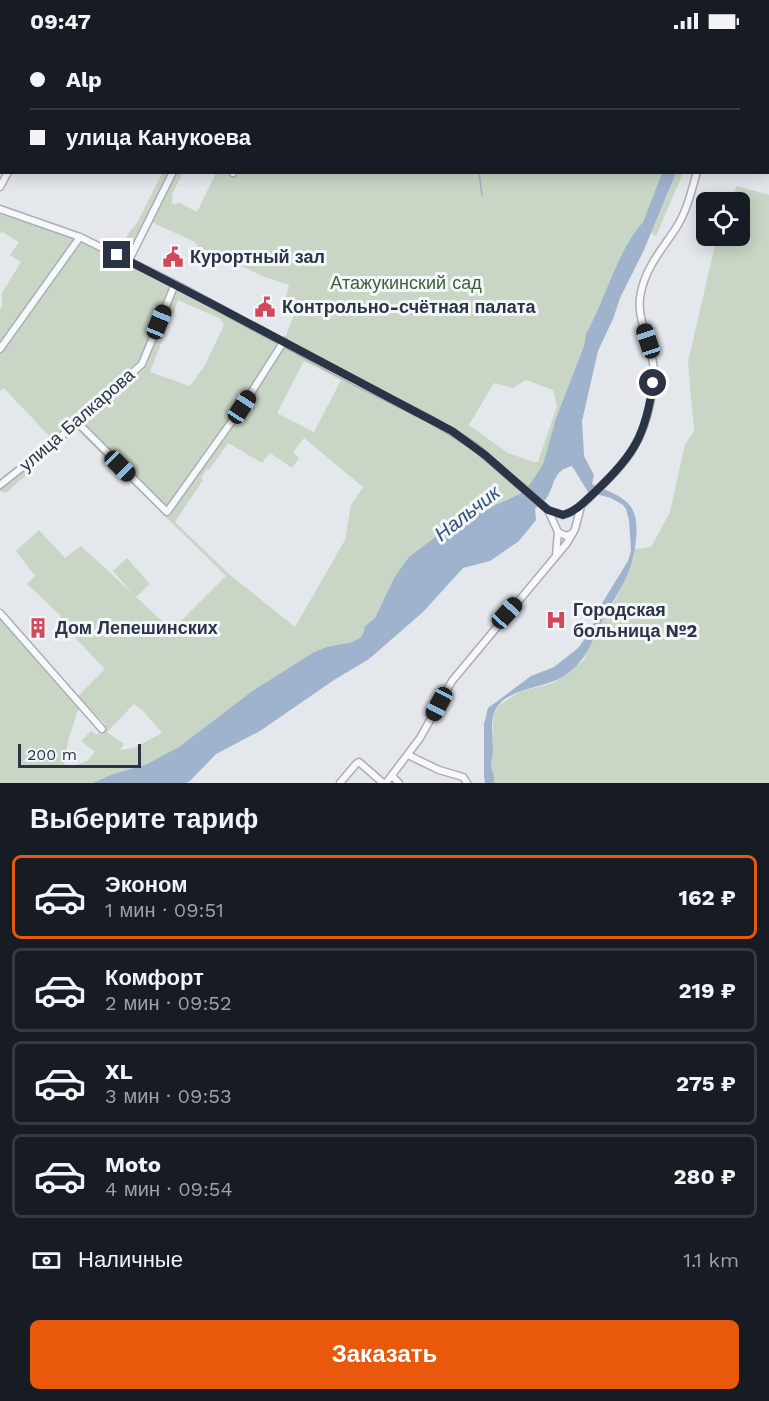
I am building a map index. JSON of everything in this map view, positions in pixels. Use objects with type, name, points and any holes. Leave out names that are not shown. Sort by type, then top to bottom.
[{"type":"street","points":[[0,188],[7,174]]},
{"type":"street","points":[[128,262],[172,174]]},
{"type":"street","points":[[556,555],[555,521],[581,506],[617,471],[631,455],[641,436],[653,383],[653,364],[640,315],[640,293],[653,261],[687,207],[696,174]]},
{"type":"street","points":[[0,209],[80,237],[175,284],[452,431],[473,445],[548,510],[556,530],[566,536],[574,532]]},
{"type":"street","points":[[0,350],[80,237]]},
{"type":"street","name":"улица Балкарова","points":[[0,485],[142,363],[175,284]]},
{"type":"street","points":[[76,422],[166,511],[242,407],[284,341]]},
{"type":"street","points":[[340,783],[359,762],[385,783],[392,776],[408,755],[452,681],[574,532],[581,506]]},
{"type":"street","points":[[548,510],[565,514],[576,522]]},
{"type":"street","points":[[0,613],[102,729]]},
{"type":"street","points":[[408,755],[439,770],[463,777],[467,783]]},
{"type":"street","points":[[392,776],[399,783]]},
{"type":"green space","name":"Атажукинский сад","points":[[162,174],[182,174],[172,194],[171,203],[176,205],[178,202],[197,212],[216,174],[662,174],[643,222],[626,246],[586,334],[584,346],[556,418],[543,464],[530,484],[520,494],[474,517],[459,519],[428,543],[394,578],[375,618],[365,626],[360,638],[314,652],[251,692],[179,747],[145,765],[92,783],[0,783],[0,613],[80,704],[68,741],[64,764],[71,767],[87,761],[95,752],[81,741],[91,731],[97,735],[106,725],[78,696],[105,669],[62,624],[60,615],[27,584],[35,576],[16,551],[39,530],[65,558],[81,546],[133,594],[113,571],[127,558],[150,584],[136,597],[172,630],[226,576],[77,430],[6,493],[0,491],[0,479],[51,438],[4,388],[0,391],[2,293],[21,262],[10,255],[19,242],[2,232],[0,234],[0,209],[39,222],[116,255],[137,223]],"holes":[[[149,221],[195,242],[207,260],[232,266],[238,264],[262,276],[289,285],[284,304],[293,317],[284,341],[128,261]],[[178,300],[221,319],[224,325],[205,365],[190,386],[150,372]],[[304,361],[341,380],[314,432],[277,413]],[[526,380],[553,390],[557,406],[538,462],[508,453],[469,425],[494,383],[513,388]],[[304,438],[363,487],[351,505],[345,540],[295,627],[229,574],[175,522],[203,480],[201,478],[207,469],[209,470],[228,443],[262,463],[270,453],[292,468],[299,458],[293,452]],[[134,704],[162,733],[134,748],[120,750],[124,744],[107,732]]]},
{"type":"green space","points":[[676,174],[683,174],[656,236],[651,233]]},
{"type":"green space","points":[[737,186],[769,195],[769,783],[494,783],[491,765],[492,738],[494,714],[498,706],[519,692],[553,683],[584,660],[592,638],[618,595],[633,561],[635,549],[651,547],[670,512],[685,444],[694,431],[688,362],[715,246],[750,246],[750,192],[734,192]]},
{"type":"water","points":[[662,174],[676,174],[598,351],[582,421],[584,456],[594,475],[592,484],[613,493],[631,507],[636,522],[635,551],[624,582],[580,662],[559,679],[511,695],[497,707],[492,723],[491,765],[494,783],[485,783],[484,777],[484,724],[488,708],[531,676],[554,667],[578,648],[590,632],[601,605],[628,561],[631,551],[626,509],[611,498],[588,492],[572,466],[561,471],[555,479],[546,499],[535,509],[536,520],[519,541],[490,561],[463,568],[423,612],[369,659],[260,731],[216,754],[190,781],[186,783],[92,783],[145,765],[179,747],[251,692],[314,652],[360,638],[365,626],[375,618],[394,578],[409,557],[459,519],[474,517],[520,494],[530,484],[543,464],[556,418],[584,346],[586,334],[626,246],[643,222]]},
{"type":"waterway","points":[[479,174],[482,196]]},
{"type":"place","name":"Курортный зал","points":[[173,257]]},
{"type":"place","name":"Контрольно-счётная палата","points":[[265,307]]},
{"type":"place","name":"Городская больница №2","points":[[556,620]]},
{"type":"place","name":"Дом Лепешинских","points":[[38,628]]},
{"type":"route","points":[[117,255],[430,418],[473,445],[548,510],[563,515],[581,506],[631,455],[646,422],[653,383]]},
{"type":"water label","name":"Нальчик","points":[[467,513]]}]
